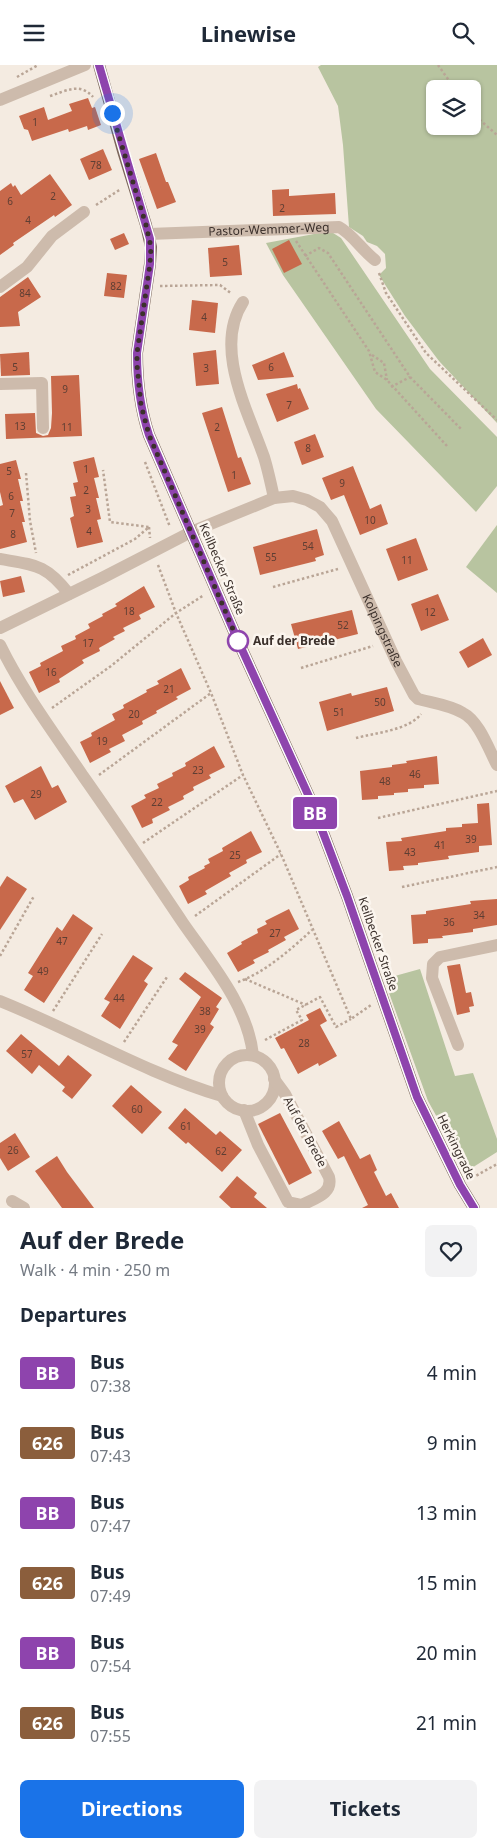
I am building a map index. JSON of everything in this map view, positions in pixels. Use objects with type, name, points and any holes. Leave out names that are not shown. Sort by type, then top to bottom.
[{"type":"main road","name":"Keilbecker Straße","points":[[99,65],[149,234],[151,259],[137,353],[137,378],[141,405],[149,435],[239,643],[311,801],[347,896],[417,1097]]},
{"type":"main road","name":"Herkingrade","points":[[417,1097],[460,1185],[474,1208]]},
{"type":"street","points":[[0,100],[85,65]]},
{"type":"street","points":[[0,287],[27,267],[52,236],[84,212]]},
{"type":"street","name":"Pastor-Wemmer-Weg","points":[[149,234],[339,227],[347,232],[360,248],[376,260]]},
{"type":"street","points":[[243,302],[236,313],[232,329],[231,353],[236,377],[264,459],[274,498]]},
{"type":"street","points":[[0,384],[42,383],[43,428]]},
{"type":"street","name":"Kolpingstraße","points":[[191,532],[274,498],[293,496],[308,500],[320,507],[332,521],[410,690],[418,699],[454,709],[467,715],[481,733],[497,765]]},
{"type":"street","points":[[0,628],[191,532]]},
{"type":"street","points":[[0,559],[39,566],[69,594]]},
{"type":"street","points":[[0,645],[15,676],[41,716],[227,986],[244,1021],[253,1051],[235,1057],[225,1065],[219,1083],[222,1096],[231,1106],[244,1111]]},
{"type":"street","points":[[458,1045],[434,985],[431,972],[433,964],[440,957],[497,945]]},
{"type":"street","points":[[0,1001],[47,1020],[169,1078],[222,1096]]},
{"type":"street","name":"Auf der Brede","points":[[253,1051],[271,1070],[274,1079],[285,1094],[329,1177],[328,1191],[302,1205],[288,1202],[258,1145],[244,1111],[258,1108],[268,1100],[274,1088],[274,1079]]},
{"type":"path","points":[[32,68],[38,65]]},
{"type":"path","points":[[438,65],[449,80]]},
{"type":"path","points":[[481,121],[497,135]]},
{"type":"path","points":[[84,212],[132,181]]},
{"type":"path","points":[[289,229],[370,354],[374,370],[387,380]]},
{"type":"path","points":[[305,256],[320,248],[328,253],[410,377],[462,430]]},
{"type":"path","points":[[376,260],[386,293],[426,353],[497,420]]},
{"type":"path","points":[[147,287],[220,285],[243,302]]},
{"type":"path","points":[[370,354],[384,363],[387,380],[391,387],[447,446]]},
{"type":"path","points":[[391,387],[410,377]]},
{"type":"path","points":[[57,581],[135,539],[149,527],[110,522],[103,470]]},
{"type":"path","points":[[26,473],[30,521],[39,566]]},
{"type":"path","points":[[153,551],[176,613],[211,693],[243,775],[281,854],[351,1019]]},
{"type":"path","points":[[273,587],[352,565]]},
{"type":"path","points":[[41,716],[112,666],[176,613],[208,593]]},
{"type":"path","points":[[301,667],[387,641]]},
{"type":"path","points":[[88,783],[211,693]]},
{"type":"path","points":[[356,738],[415,722],[426,701]]},
{"type":"path","points":[[134,849],[243,775]]},
{"type":"path","points":[[378,818],[497,791]]},
{"type":"path","points":[[184,924],[281,854]]},
{"type":"path","points":[[402,887],[497,867]]},
{"type":"path","points":[[0,956],[34,896]]},
{"type":"path","points":[[227,986],[245,979],[295,946],[312,930]]},
{"type":"path","points":[[56,1006],[102,934]]},
{"type":"path","points":[[116,1054],[167,977]]},
{"type":"path","points":[[245,979],[306,1005]]},
{"type":"path","points":[[253,1051],[302,1020],[296,1010],[320,997],[336,1027],[365,1011]]},
{"type":"path","points":[[472,1178],[497,1164]]},
{"type":"green space","points":[[321,65],[497,65],[497,423],[439,361],[405,316],[379,275],[386,268],[385,254],[377,246],[367,242],[363,236],[349,227],[338,106],[318,67]]},
{"type":"green space","points":[[330,231],[341,238],[430,369],[497,437],[497,486],[476,512],[376,409],[283,275],[266,243]]},
{"type":"green space","points":[[497,525],[497,593],[466,567]]},
{"type":"green space","points":[[420,969],[455,1076],[473,1073],[497,1139],[497,1152],[467,1171],[428,1101],[384,979]]},
{"type":"building","points":[[88,98],[92,108],[95,107],[101,125],[88,130],[87,126],[69,132],[68,129],[32,141],[28,130],[24,129],[19,116],[44,107],[48,120],[72,111],[69,104]]},
{"type":"building","points":[[103,149],[112,170],[89,180],[80,159]]},
{"type":"building","points":[[156,153],[166,182],[168,182],[176,202],[157,209],[139,159]]},
{"type":"building","points":[[50,174],[72,205],[13,243],[14,245],[0,255],[0,191],[11,183],[13,187],[15,185],[21,195]]},
{"type":"building","points":[[289,189],[289,196],[335,193],[336,214],[273,216],[272,190]]},
{"type":"building","points":[[124,233],[129,244],[115,250],[110,239]]},
{"type":"building","points":[[289,240],[302,264],[284,273],[272,249]]},
{"type":"building","points":[[239,245],[242,275],[210,277],[208,248]]},
{"type":"building","points":[[107,273],[127,275],[124,298],[104,296]]},
{"type":"building","points":[[28,277],[41,297],[18,312],[20,326],[0,327],[0,297]]},
{"type":"building","points":[[192,300],[218,303],[215,333],[189,330]]},
{"type":"building","points":[[216,350],[219,384],[196,386],[193,353]]},
{"type":"building","points":[[29,352],[30,375],[1,376],[0,354]]},
{"type":"building","points":[[284,352],[294,377],[258,380],[252,365]]},
{"type":"building","points":[[79,375],[82,436],[6,439],[5,414],[35,413],[36,433],[43,436],[48,435],[51,428],[52,413],[51,376]]},
{"type":"building","points":[[297,384],[309,409],[277,422],[266,394]]},
{"type":"building","points":[[222,407],[238,458],[241,457],[251,484],[228,492],[202,413]]},
{"type":"building","points":[[315,434],[324,457],[302,465],[294,442]]},
{"type":"building","points":[[94,457],[99,477],[94,478],[99,498],[96,498],[101,519],[97,520],[103,542],[77,548],[70,518],[74,516],[70,497],[76,496],[73,483],[78,482],[73,462]]},
{"type":"building","points":[[16,460],[21,479],[18,479],[23,501],[20,501],[25,522],[22,522],[27,542],[0,549],[0,506],[3,505],[0,492],[0,464]]},
{"type":"building","points":[[353,466],[370,509],[381,504],[388,524],[360,535],[344,495],[331,500],[322,478]]},
{"type":"building","points":[[317,529],[324,555],[315,558],[316,561],[260,575],[253,547]]},
{"type":"building","points":[[416,538],[428,570],[398,581],[386,549]]},
{"type":"building","points":[[21,576],[25,592],[3,597],[0,581]]},
{"type":"building","points":[[144,586],[155,607],[139,615],[141,619],[123,628],[125,631],[113,637],[115,639],[99,648],[100,651],[82,660],[84,663],[59,679],[60,682],[39,693],[29,672],[41,666],[40,663],[63,651],[61,646],[76,639],[75,636],[90,628],[88,624],[103,616],[102,614],[117,606],[115,604]]},
{"type":"building","points":[[438,594],[449,620],[421,631],[411,604]]},
{"type":"building","points":[[352,610],[358,634],[298,649],[291,624]]},
{"type":"building","points":[[483,638],[492,655],[468,668],[459,652]]},
{"type":"building","points":[[181,668],[191,689],[176,697],[178,699],[156,711],[157,713],[142,721],[143,724],[122,735],[125,741],[109,749],[111,752],[90,763],[80,742],[92,736],[91,733],[115,720],[112,714],[124,708],[123,705],[159,684],[157,681]]},
{"type":"building","points":[[0,681],[14,708],[0,715]]},
{"type":"building","points":[[387,687],[394,711],[327,731],[319,702],[351,693],[352,696]]},
{"type":"building","points":[[214,746],[225,767],[209,775],[211,778],[193,787],[194,790],[183,796],[184,799],[168,807],[170,810],[152,819],[153,823],[142,828],[131,806],[146,798],[144,795],[159,788],[157,784],[173,776],[172,773],[186,766],[185,763]]},
{"type":"building","points":[[437,756],[439,784],[424,785],[424,788],[408,789],[408,792],[394,793],[394,795],[378,796],[378,799],[362,800],[360,771],[392,767],[392,765],[407,763],[406,761]]},
{"type":"building","points":[[41,766],[52,788],[58,785],[67,802],[35,820],[23,799],[14,803],[5,786]]},
{"type":"building","points":[[489,803],[492,845],[479,846],[479,852],[448,856],[449,859],[403,866],[404,870],[389,871],[386,842],[402,841],[401,838],[446,831],[446,828],[462,827],[462,824],[478,823],[477,804]]},
{"type":"building","points":[[251,831],[262,852],[246,860],[247,863],[229,873],[231,876],[205,891],[207,894],[188,904],[179,886],[189,880],[188,877],[205,868],[204,866],[210,863],[208,859],[223,851],[222,848]]},
{"type":"building","points":[[7,876],[27,889],[0,930],[0,887]]},
{"type":"building","points":[[497,899],[497,925],[473,929],[473,932],[428,939],[428,943],[413,944],[411,915],[426,914],[426,911],[471,904],[470,901]]},
{"type":"building","points":[[289,909],[299,929],[284,937],[286,940],[268,950],[269,952],[253,960],[255,963],[238,972],[227,953],[242,944],[241,942],[258,933],[257,929],[267,924],[265,921]]},
{"type":"building","points":[[73,914],[93,928],[44,1003],[24,990],[33,976],[28,973],[57,927],[62,931]]},
{"type":"building","points":[[133,955],[153,968],[144,981],[148,984],[120,1029],[101,1016],[110,1002],[104,999]]},
{"type":"building","points":[[460,964],[466,993],[471,992],[474,1006],[469,1007],[470,1012],[457,1015],[447,966]]},
{"type":"building","points":[[185,972],[222,998],[216,1007],[219,1009],[210,1024],[214,1027],[186,1071],[168,1059],[178,1045],[172,1042],[201,997],[179,979]]},
{"type":"building","points":[[320,1008],[327,1021],[320,1025],[337,1056],[319,1066],[318,1063],[298,1074],[284,1048],[281,1049],[275,1038],[309,1020],[306,1015]]},
{"type":"building","points":[[21,1034],[59,1066],[68,1055],[92,1075],[72,1099],[62,1091],[65,1087],[39,1065],[32,1074],[6,1051]]},
{"type":"building","points":[[131,1085],[162,1112],[142,1134],[112,1106]]},
{"type":"building","points":[[185,1108],[216,1135],[220,1131],[242,1150],[222,1172],[188,1142],[186,1144],[168,1128]]},
{"type":"building","points":[[280,1113],[312,1173],[289,1185],[258,1124]]},
{"type":"building","points":[[339,1121],[360,1159],[370,1154],[377,1170],[374,1172],[386,1196],[391,1193],[399,1208],[362,1208],[368,1205],[344,1156],[338,1159],[322,1131]]},
{"type":"building","points":[[15,1133],[30,1157],[8,1171],[0,1158],[0,1143]]},
{"type":"building","points":[[57,1156],[94,1208],[62,1208],[35,1171]]},
{"type":"building","points":[[237,1176],[257,1193],[254,1197],[267,1208],[231,1208],[219,1197]]},
{"type":"bus line","name":"BB","points":[[99,65],[150,239],[150,264],[137,353],[137,378],[141,405],[149,435],[239,643],[311,801],[347,896],[417,1097],[460,1185],[474,1208]]},
{"type":"place","name":"Auf der Brede","points":[[238,641]]},
{"type":"route","points":[[112,113],[151,247],[137,353],[137,378],[144,419],[149,435],[239,643],[238,641]]}]
